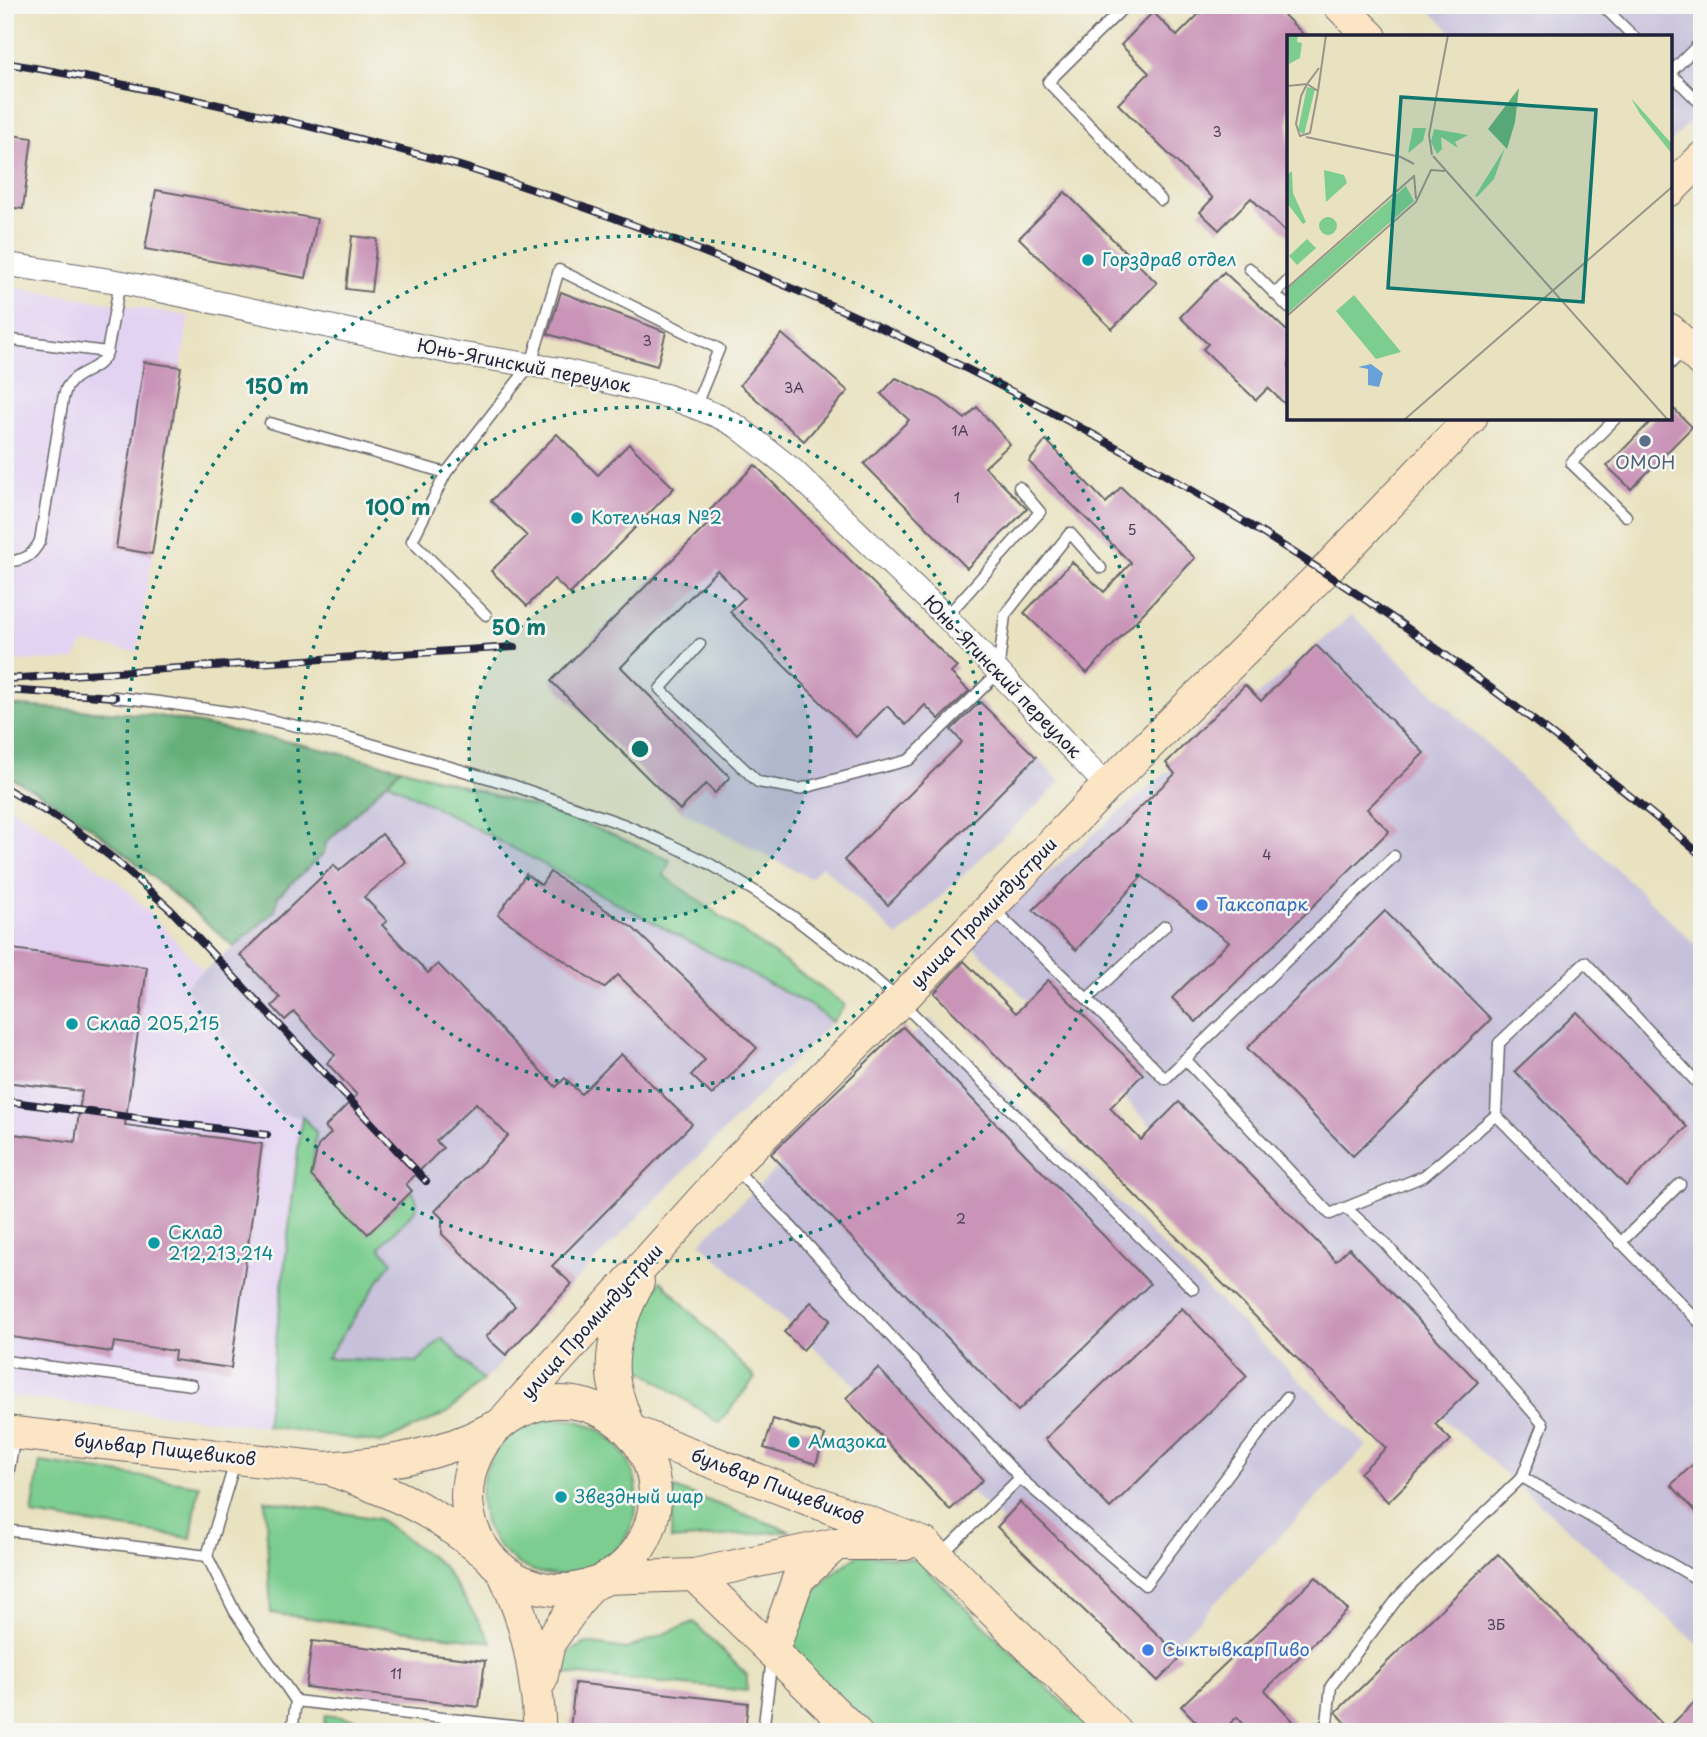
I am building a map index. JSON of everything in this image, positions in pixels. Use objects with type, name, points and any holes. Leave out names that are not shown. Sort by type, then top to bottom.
[{"type":"main road","points":[[1339,5],[1369,35]]},
{"type":"main road","points":[[1672,188],[1702,158]]},
{"type":"main road","name":"улица Проминдустрии","points":[[500,1422],[732,1166],[900,1001],[1107,786],[1324,573],[1469,420]]},
{"type":"main road","points":[[629,1430],[614,1381],[614,1342],[650,1256]]},
{"type":"main road","name":"бульвар Пищевиков","points":[[10,1432],[326,1468],[372,1465],[406,1459],[471,1440],[529,1408],[552,1404],[578,1405],[603,1412],[629,1430],[932,1551],[1116,1732]]},
{"type":"main road","points":[[500,1422],[477,1450],[468,1477],[467,1504],[473,1532],[495,1562],[517,1601],[533,1662],[543,1723]]},
{"type":"main road","name":"бульвар Пищевиков","points":[[598,1582],[629,1561],[645,1537],[654,1510],[654,1481],[646,1453],[629,1430]]},
{"type":"main road","name":"бульвар Пищевиков","points":[[326,1468],[404,1499],[439,1519],[522,1581],[544,1588],[568,1589],[598,1582],[694,1575],[836,1544],[932,1551]]},
{"type":"main road","name":"бульвар Пищевиков","points":[[773,1650],[798,1579],[836,1544]]},
{"type":"main road","points":[[694,1575],[855,1732]]},
{"type":"main road","points":[[543,1723],[549,1643],[598,1582]]},
{"type":"street","name":"Юнь-Ягинский переулок","points":[[5,264],[120,282],[454,353],[531,364],[667,396],[718,416],[738,427],[793,470],[946,617],[1107,786]]},
{"type":"lane","points":[[1126,5],[1048,82],[1161,200]]},
{"type":"lane","points":[[1602,5],[1631,35]]},
{"type":"lane","points":[[1672,71],[1702,41]]},
{"type":"lane","points":[[1672,75],[1702,105]]},
{"type":"lane","points":[[1250,268],[1287,306]]},
{"type":"lane","points":[[486,614],[412,541],[446,473],[531,364],[559,270],[719,349],[695,407]]},
{"type":"lane","points":[[5,562],[29,557],[40,541],[63,399],[74,380],[99,366],[107,352],[120,282]]},
{"type":"lane","points":[[1275,294],[1287,283]]},
{"type":"lane","points":[[5,339],[107,352]]},
{"type":"lane","points":[[1614,420],[1571,463],[1626,516]]},
{"type":"lane","points":[[270,424],[446,473]]},
{"type":"lane","points":[[946,617],[1040,512],[1019,487]]},
{"type":"lane","points":[[700,644],[660,689],[758,782],[799,789],[909,760],[998,673],[1005,615],[1070,533],[1101,568]]},
{"type":"lane","points":[[115,697],[242,714],[346,737],[512,785],[625,825],[700,859],[793,916],[900,1001],[1193,1289]]},
{"type":"lane","points":[[991,907],[1165,1079],[1394,856]]},
{"type":"lane","points":[[1087,999],[1166,926]]},
{"type":"lane","points":[[1702,1088],[1585,962],[1499,1043],[1496,1115],[1702,1325]]},
{"type":"lane","points":[[1185,1059],[1330,1214],[1424,1176],[1496,1115]]},
{"type":"lane","points":[[732,1166],[785,1220],[1020,1478],[1145,1585],[1286,1398]]},
{"type":"lane","points":[[1619,1243],[1680,1184]]},
{"type":"lane","points":[[1316,1732],[1327,1723],[1331,1686],[1401,1594],[1522,1477],[1543,1424],[1384,1242],[1346,1208]]},
{"type":"lane","points":[[5,1362],[192,1385]]},
{"type":"lane","points":[[5,1491],[10,1432]]},
{"type":"lane","points":[[236,1457],[207,1556],[235,1612],[296,1701],[292,1732]]},
{"type":"lane","points":[[1522,1477],[1702,1583]]},
{"type":"lane","points":[[932,1551],[1020,1478]]},
{"type":"lane","points":[[5,1530],[207,1556]]},
{"type":"lane","points":[[763,1732],[773,1650]]},
{"type":"lane","points":[[296,1701],[543,1723]]},
{"type":"shaded area","points":[[1425,5],[1702,5],[1702,108],[1672,141],[1672,35],[1454,35]]},
{"type":"shaded area","points":[[5,286],[189,316],[137,652],[84,643],[74,660],[5,661]]},
{"type":"shaded area","points":[[755,465],[957,667],[951,673],[1061,782],[898,937],[822,866],[809,878],[680,810],[551,681],[712,520],[707,513]]},
{"type":"shaded area","points":[[1352,615],[1702,951],[1702,1648],[1426,1403],[968,941]]},
{"type":"shaded area","points":[[388,782],[813,1007],[832,1022],[572,1284],[498,1367],[447,1413],[381,1443],[266,1426],[302,1117],[280,1114],[184,986],[275,911],[278,896],[324,853],[326,843]]},
{"type":"shaded area","points":[[5,804],[121,884],[165,929],[203,970],[184,986],[280,1114],[302,1116],[266,1426],[5,1396]]},
{"type":"shaded area","points":[[930,1018],[1367,1446],[1157,1663],[700,1243]]},
{"type":"green space","points":[[5,705],[154,715],[300,744],[401,768],[326,843],[324,853],[278,896],[275,911],[234,947],[125,853],[67,811],[5,775]]},
{"type":"green space","points":[[401,768],[545,810],[611,834],[670,860],[664,876],[845,1005],[832,1022],[813,1007],[388,782]]},
{"type":"green space","points":[[302,1116],[316,1132],[312,1176],[368,1233],[412,1191],[417,1201],[416,1209],[380,1247],[392,1261],[327,1358],[417,1362],[442,1338],[483,1380],[447,1413],[381,1443],[266,1426]]},
{"type":"green space","points":[[661,1281],[755,1378],[719,1423],[627,1360],[624,1320]]},
{"type":"green space","points":[[559,1419],[589,1425],[614,1442],[631,1467],[637,1497],[631,1527],[614,1552],[589,1569],[559,1575],[529,1569],[504,1552],[487,1527],[481,1497],[487,1467],[504,1442],[529,1425]]},
{"type":"green space","points":[[40,1462],[199,1485],[191,1538],[32,1515]]},
{"type":"green space","points":[[674,1488],[790,1531],[671,1540]]},
{"type":"green space","points":[[265,1500],[379,1519],[442,1565],[492,1642],[271,1613]]},
{"type":"green space","points":[[859,1554],[917,1560],[1093,1732],[870,1732],[795,1658],[792,1637],[797,1613],[829,1577]]},
{"type":"green space","points":[[694,1622],[747,1675],[747,1691],[559,1673],[560,1657],[586,1643],[626,1649]]},
{"type":"green space","points":[[325,1715],[456,1732],[323,1732]]},
{"type":"building","points":[[1208,5],[1274,5],[1304,35],[1287,35],[1287,234],[1251,198],[1219,230],[1200,212],[1213,198],[1118,104],[1149,73],[1121,45],[1153,12],[1177,36]]},
{"type":"building","points":[[5,134],[32,138],[23,209],[5,207]]},
{"type":"building","points":[[156,190],[317,219],[306,278],[145,249]]},
{"type":"building","name":"Горздрав отдел","points":[[1065,192],[1157,283],[1112,329],[1019,238]]},
{"type":"building","points":[[352,236],[377,239],[371,292],[346,289]]},
{"type":"building","points":[[1224,272],[1287,331],[1287,406],[1268,388],[1256,400],[1203,349],[1208,344],[1180,317]]},
{"type":"building","points":[[561,292],[666,332],[657,366],[548,334]]},
{"type":"building","points":[[782,334],[848,391],[804,441],[740,385]]},
{"type":"building","points":[[144,362],[181,367],[152,554],[116,548]]},
{"type":"building","points":[[896,378],[940,399],[965,419],[977,407],[1010,444],[985,467],[1027,509],[967,568],[864,464],[909,420],[881,394]]},
{"type":"building","points":[[1672,407],[1692,427],[1631,489],[1607,466],[1652,420],[1672,420]]},
{"type":"building","name":"Котельная №2","points":[[557,434],[598,475],[629,444],[674,488],[570,594],[554,579],[527,606],[491,571],[527,536],[491,501]]},
{"type":"building","points":[[1046,440],[1106,503],[1121,487],[1195,558],[1087,673],[1024,613],[1072,562],[1104,592],[1131,563],[1029,462]]},
{"type":"building","points":[[755,465],[957,667],[951,673],[969,691],[939,719],[925,705],[906,725],[887,706],[856,737],[730,612],[744,598],[717,570],[621,667],[730,777],[715,793],[706,784],[680,810],[551,681],[713,519],[707,513]]},
{"type":"building","points":[[1316,645],[1424,753],[1367,809],[1389,831],[1196,1022],[1172,998],[1229,942],[1142,876],[1076,950],[1033,910],[1175,774],[1166,763],[1245,685],[1261,701]]},
{"type":"building","points":[[980,702],[1036,757],[888,905],[844,860],[962,742],[951,730]]},
{"type":"building","points":[[382,834],[406,862],[364,897],[387,921],[382,925],[428,973],[438,964],[556,1087],[565,1078],[581,1094],[621,1054],[692,1124],[552,1266],[572,1284],[506,1355],[486,1337],[515,1306],[442,1234],[442,1218],[435,1211],[508,1136],[476,1103],[436,1141],[443,1148],[406,1184],[412,1191],[368,1234],[311,1176],[318,1146],[331,1133],[325,1127],[357,1095],[327,1063],[335,1055],[294,1012],[285,1020],[272,1006],[280,998],[240,955],[334,865],[339,871]]},
{"type":"building","points":[[550,872],[634,929],[757,1048],[712,1095],[691,1075],[705,1060],[618,975],[604,988],[498,915],[526,874],[541,885]]},
{"type":"building","points":[[1385,911],[1491,1019],[1353,1156],[1247,1048]]},
{"type":"building","points":[[5,948],[147,967],[125,1125],[262,1144],[231,1368],[174,1360],[175,1351],[114,1342],[112,1352],[5,1336],[5,1133],[75,1142],[82,1091],[5,1082]]},
{"type":"building","points":[[964,961],[1016,1013],[1048,980],[1143,1074],[1110,1108],[1141,1140],[1179,1102],[1336,1261],[1349,1248],[1478,1382],[1435,1424],[1451,1440],[1388,1502],[1360,1473],[1386,1448],[934,993]]},
{"type":"building","points":[[1577,1012],[1687,1127],[1626,1186],[1515,1071]]},
{"type":"building","points":[[903,1027],[1150,1284],[1018,1411],[771,1154]]},
{"type":"building","points":[[811,1302],[830,1320],[803,1350],[784,1332]]},
{"type":"building","points":[[1182,1308],[1247,1376],[1110,1508],[1045,1439]]},
{"type":"building","points":[[878,1368],[983,1480],[950,1510],[846,1398]]},
{"type":"building","name":"Амазока","points":[[773,1419],[825,1435],[816,1464],[764,1448]]},
{"type":"building","points":[[1702,1456],[1702,1518],[1671,1485]]},
{"type":"building","points":[[1020,1502],[1181,1657],[1158,1681],[997,1527]]},
{"type":"building","points":[[1498,1554],[1667,1729],[1702,1695],[1702,1732],[1354,1732],[1336,1712]]},
{"type":"building","points":[[1316,1577],[1348,1610],[1265,1690],[1303,1732],[1251,1732],[1237,1717],[1221,1732],[1206,1732],[1181,1706]]},
{"type":"building","points":[[312,1641],[485,1661],[479,1707],[306,1687]]},
{"type":"building","points":[[575,1683],[748,1703],[745,1732],[591,1732],[570,1729]]},
{"type":"railway","points":[[5,63],[210,103],[470,169],[615,218],[758,274],[899,336],[1037,405],[1172,479],[1303,559],[1431,645],[1554,736],[1702,856]]},
{"type":"railway","points":[[5,679],[514,647]]},
{"type":"railway","points":[[5,690],[115,697]]},
{"type":"railway","points":[[5,788],[88,839],[171,910],[426,1181]]},
{"type":"railway","points":[[5,1101],[267,1135]]},
{"type":"place","name":"Горздрав отдел","points":[[1088,260]]},
{"type":"place","name":"ОМОН","points":[[1645,441]]},
{"type":"place","name":"Котельная №2","points":[[577,518]]},
{"type":"place","name":"Таксопарк","points":[[1202,905]]},
{"type":"place","name":"Склад 205,215","points":[[72,1024]]},
{"type":"place","name":"Склад 212,213,214","points":[[154,1243]]},
{"type":"place","name":"Амазока","points":[[794,1442]]},
{"type":"place","name":"Звездный шар","points":[[561,1497]]},
{"type":"place","name":"СыктывкарПиво","points":[[1148,1650]]}]
